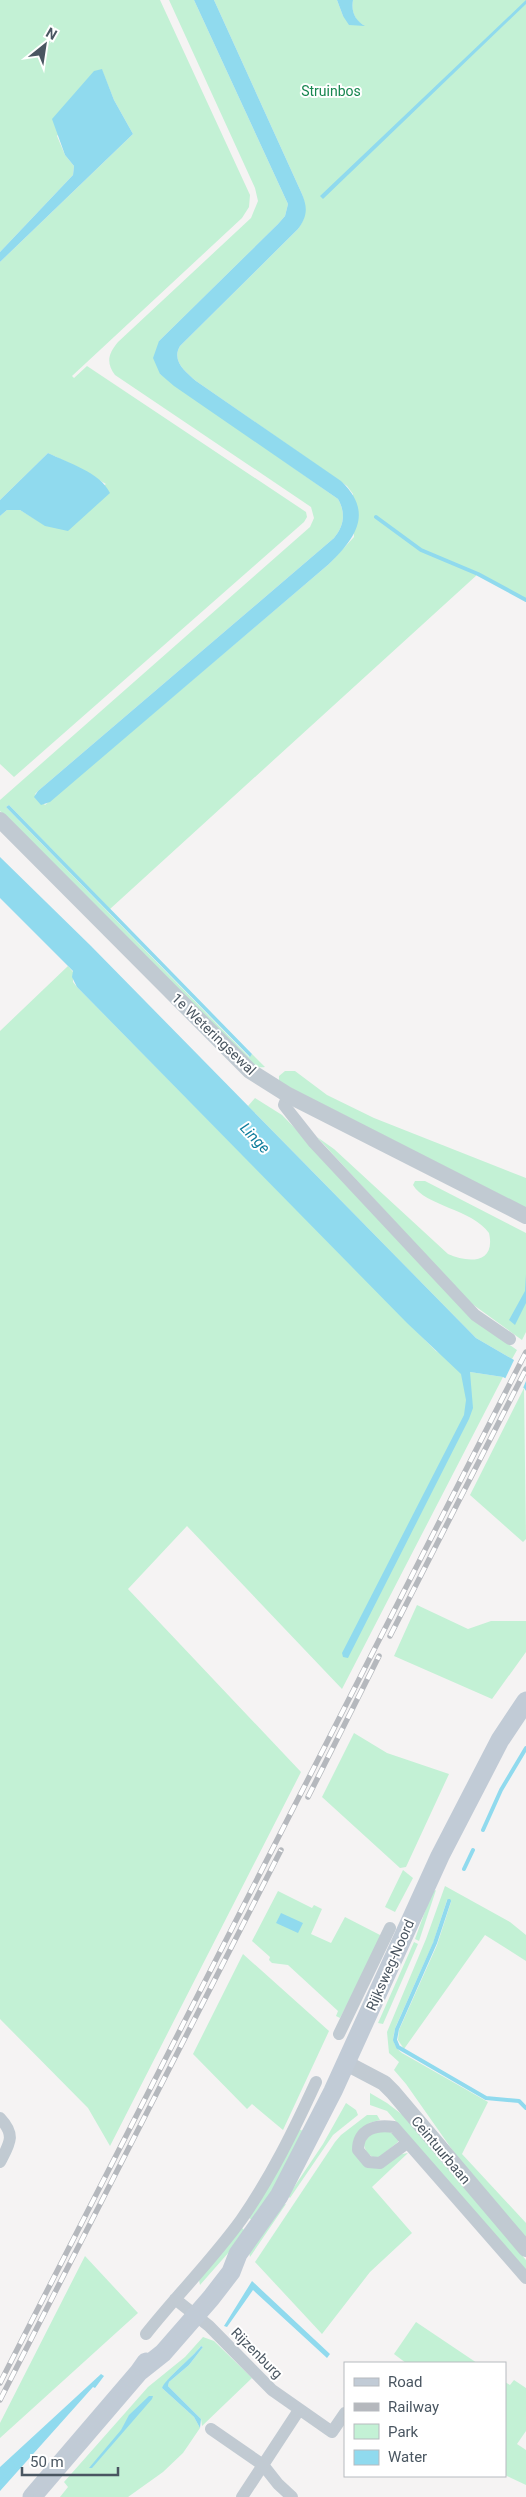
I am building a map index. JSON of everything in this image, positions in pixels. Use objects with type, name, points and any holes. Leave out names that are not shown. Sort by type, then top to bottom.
[{"type":"main road","name":"Rijksweg-Noord","points":[[32,2497],[140,2372],[155,2347],[222,2265],[238,2254],[248,2225],[279,2196],[346,2063],[440,1856],[500,1740],[526,1701]]},
{"type":"street","name":"1e Weteringsewal","points":[[0,820],[238,1060],[265,1082],[526,1216]]},
{"type":"street","points":[[288,1095],[284,1105],[314,1143],[475,1315],[510,1339]]},
{"type":"street","name":"Rijksweg-Noord","points":[[339,2034],[390,1928]]},
{"type":"street","name":"Ceintuurbaan","points":[[346,2063],[384,2083],[393,2092],[526,2249]]},
{"type":"street","name":"Rijksweg-Noord","points":[[146,2334],[186,2308],[248,2225],[268,2178],[316,2082]]},
{"type":"street","points":[[0,2118],[10,2128],[11,2134],[0,2162]]},
{"type":"street","points":[[406,2143],[526,2278]]},
{"type":"street","name":"Rijzenburg","points":[[186,2308],[272,2390],[299,2410],[332,2432],[344,2414]]},
{"type":"street","points":[[242,2497],[299,2410]]},
{"type":"street","points":[[211,2429],[263,2465],[278,2484],[292,2497]]},
{"type":"green space","points":[[0,0],[160,0],[250,195],[249,207],[242,218],[72,376],[74,378],[87,366],[306,512],[307,517],[304,522],[14,777],[0,764],[0,516],[7,510],[20,510],[45,525],[106,484],[48,453],[0,500],[0,262],[133,134],[114,100],[102,70],[57,136],[65,155],[74,166],[73,175],[0,252]]},
{"type":"green space","name":"Struinbos","points":[[169,0],[194,0],[288,204],[285,216],[278,224],[159,341],[160,374],[338,499],[341,504],[343,519],[340,529],[334,538],[38,791],[35,794],[45,805],[329,564],[354,537],[353,494],[347,486],[196,381],[184,370],[178,361],[177,357],[180,346],[298,229],[305,213],[302,194],[214,0],[337,0],[343,16],[363,25],[354,14],[353,0],[526,0],[526,600],[478,574],[110,909],[9,805],[6,807],[249,1057],[252,1054],[265,1067],[254,1066],[239,1055],[0,811],[0,800],[310,527],[314,518],[311,507],[115,375],[110,366],[110,355],[118,342],[251,218],[258,201],[255,188]]},
{"type":"green space","points":[[68,966],[73,972],[73,982],[77,987],[436,1351],[470,1372],[503,1377],[342,1689],[187,1526],[128,1589],[301,1772],[110,2146],[88,2108],[0,2019],[0,1031]]},
{"type":"green space","points":[[285,1071],[295,1071],[327,1095],[374,1118],[526,1178],[526,1208],[279,1082],[279,1076]]},
{"type":"green space","points":[[255,1098],[282,1115],[337,1171],[473,1320],[517,1350],[512,1359],[476,1338],[248,1106]]},
{"type":"green space","points":[[317,1137],[334,1149],[448,1254],[464,1259],[484,1256],[488,1251],[490,1243],[489,1233],[472,1218],[438,1203],[419,1192],[413,1185],[415,1181],[425,1181],[526,1233],[526,1332],[522,1340],[468,1301]]},
{"type":"green space","points":[[524,1388],[526,1539],[523,1542],[470,1495]]},
{"type":"green space","points":[[417,1605],[468,1629],[491,1621],[526,1621],[526,1652],[492,1699],[394,1656]]},
{"type":"green space","points":[[354,1733],[387,1753],[449,1774],[406,1867],[400,1868],[322,1797]]},
{"type":"green space","points":[[403,1870],[413,1878],[395,1912],[385,1907]]},
{"type":"green space","points":[[445,1886],[510,1922],[526,1935],[526,1961],[485,1935],[404,2049],[398,2040],[399,2030],[437,1945],[451,1902],[447,1900],[433,1943],[396,2026],[394,2041],[396,2047],[402,2053],[488,2102],[462,2154],[526,2223],[526,2238],[465,2168],[406,2084],[394,2070],[399,2062],[389,2053],[387,2032],[426,1939]]},
{"type":"green space","points":[[436,1890],[419,1941],[415,1939],[432,1892]]},
{"type":"green space","points":[[278,1891],[312,1908],[314,1905],[322,1909],[311,1934],[331,1943],[345,1917],[382,1936],[340,2018],[336,2016],[338,2011],[288,1965],[272,1963],[269,1960],[270,1957],[252,1941]]},
{"type":"green space","points":[[414,1942],[418,1944],[383,2024],[378,2023]]},
{"type":"green space","points":[[243,1954],[329,2031],[283,2130],[252,2104],[247,2109],[193,2054]]},
{"type":"green space","points":[[370,2093],[404,2116],[526,2260],[526,2271],[387,2111],[370,2105]]},
{"type":"green space","points":[[346,2103],[356,2110],[358,2115],[333,2135],[290,2198],[288,2196],[323,2144]]},
{"type":"green space","points":[[367,2115],[377,2115],[380,2120],[369,2123],[361,2161],[408,2153],[372,2187],[412,2233],[370,2272],[322,2334],[255,2262],[335,2142]]},
{"type":"green space","points":[[299,2129],[303,2131],[284,2173],[252,2220],[249,2218]]},
{"type":"green space","points":[[375,2130],[390,2132],[398,2137],[398,2142],[377,2159],[367,2153],[364,2142]]},
{"type":"green space","points":[[286,2204],[250,2257],[249,2252],[282,2205]]},
{"type":"green space","points":[[241,2227],[244,2230],[244,2235],[200,2285],[199,2280]]},
{"type":"green space","points":[[85,2256],[138,2313],[0,2438],[0,2423]]},
{"type":"green space","points":[[416,2322],[476,2362],[405,2362],[394,2354]]},
{"type":"green space","points":[[203,2337],[214,2341],[252,2378],[202,2426],[201,2419],[168,2386],[169,2382],[189,2365],[203,2347],[201,2346],[162,2388],[194,2417],[200,2428],[183,2453],[163,2472],[128,2497],[60,2497],[68,2487],[64,2482],[148,2387],[185,2357]]},
{"type":"green space","points":[[514,2380],[526,2388],[526,2431],[517,2444],[526,2450],[526,2485],[506,2475],[506,2383],[510,2385]]},
{"type":"water","points":[[194,0],[214,0],[302,194],[306,212],[298,229],[180,346],[177,357],[178,361],[184,370],[196,381],[341,481],[351,492],[357,503],[358,524],[347,544],[329,564],[50,802],[41,805],[34,797],[38,791],[334,538],[340,529],[343,519],[341,504],[338,499],[174,386],[160,374],[153,358],[159,341],[278,224],[285,216],[288,204]]},
{"type":"water","points":[[337,0],[353,0],[354,15],[365,26],[349,25],[343,16]]},
{"type":"water","points":[[526,0],[526,4],[323,199],[320,196]]},
{"type":"water","points":[[102,69],[114,100],[133,134],[0,262],[0,252],[73,175],[74,166],[65,155],[52,119],[94,71]]},
{"type":"water","points":[[48,453],[99,479],[110,493],[68,531],[45,526],[20,510],[7,510],[0,516],[0,500]]},
{"type":"water","points":[[9,805],[252,1054],[250,1057],[6,807]]},
{"type":"water","name":"Linge","points":[[0,857],[91,946],[476,1338],[526,1367],[526,1391],[524,1388],[503,1377],[470,1372],[473,1408],[469,1419],[348,1658],[343,1657],[342,1653],[464,1415],[466,1400],[461,1374],[407,1323],[77,987],[72,977],[73,971],[0,898]]},
{"type":"water","points":[[526,1274],[526,1303],[515,1325],[509,1320],[525,1291]]},
{"type":"water","points":[[281,1913],[303,1923],[298,1933],[276,1923]]},
{"type":"water","points":[[252,2281],[330,2354],[327,2358],[253,2290],[227,2327],[224,2326]]},
{"type":"water","points":[[201,2346],[203,2347],[189,2365],[169,2382],[168,2386],[201,2419],[200,2428],[194,2417],[162,2388],[168,2379]]},
{"type":"water","points":[[101,2374],[104,2376],[95,2388],[93,2387],[0,2491],[0,2467]]},
{"type":"water","points":[[149,2396],[153,2396],[152,2399],[92,2468],[89,2468],[121,2430],[129,2415]]},
{"type":"pier","points":[[515,1358],[526,1364],[526,1381],[523,1388],[505,1379]]},
{"type":"waterway","points":[[376,517],[421,550],[478,574],[526,600]]},
{"type":"waterway","points":[[483,1830],[501,1790],[526,1748]]},
{"type":"waterway","points":[[464,1869],[473,1850]]},
{"type":"waterway","points":[[449,1901],[435,1943],[397,2029],[395,2040],[398,2047],[486,2098],[519,2101],[526,2108]]},
{"type":"railway","points":[[0,2383],[526,1352]]},
{"type":"railway","points":[[390,1636],[526,1369]]},
{"type":"railway","points":[[308,1797],[379,1656]]},
{"type":"railway","points":[[0,2400],[281,1850]]}]
